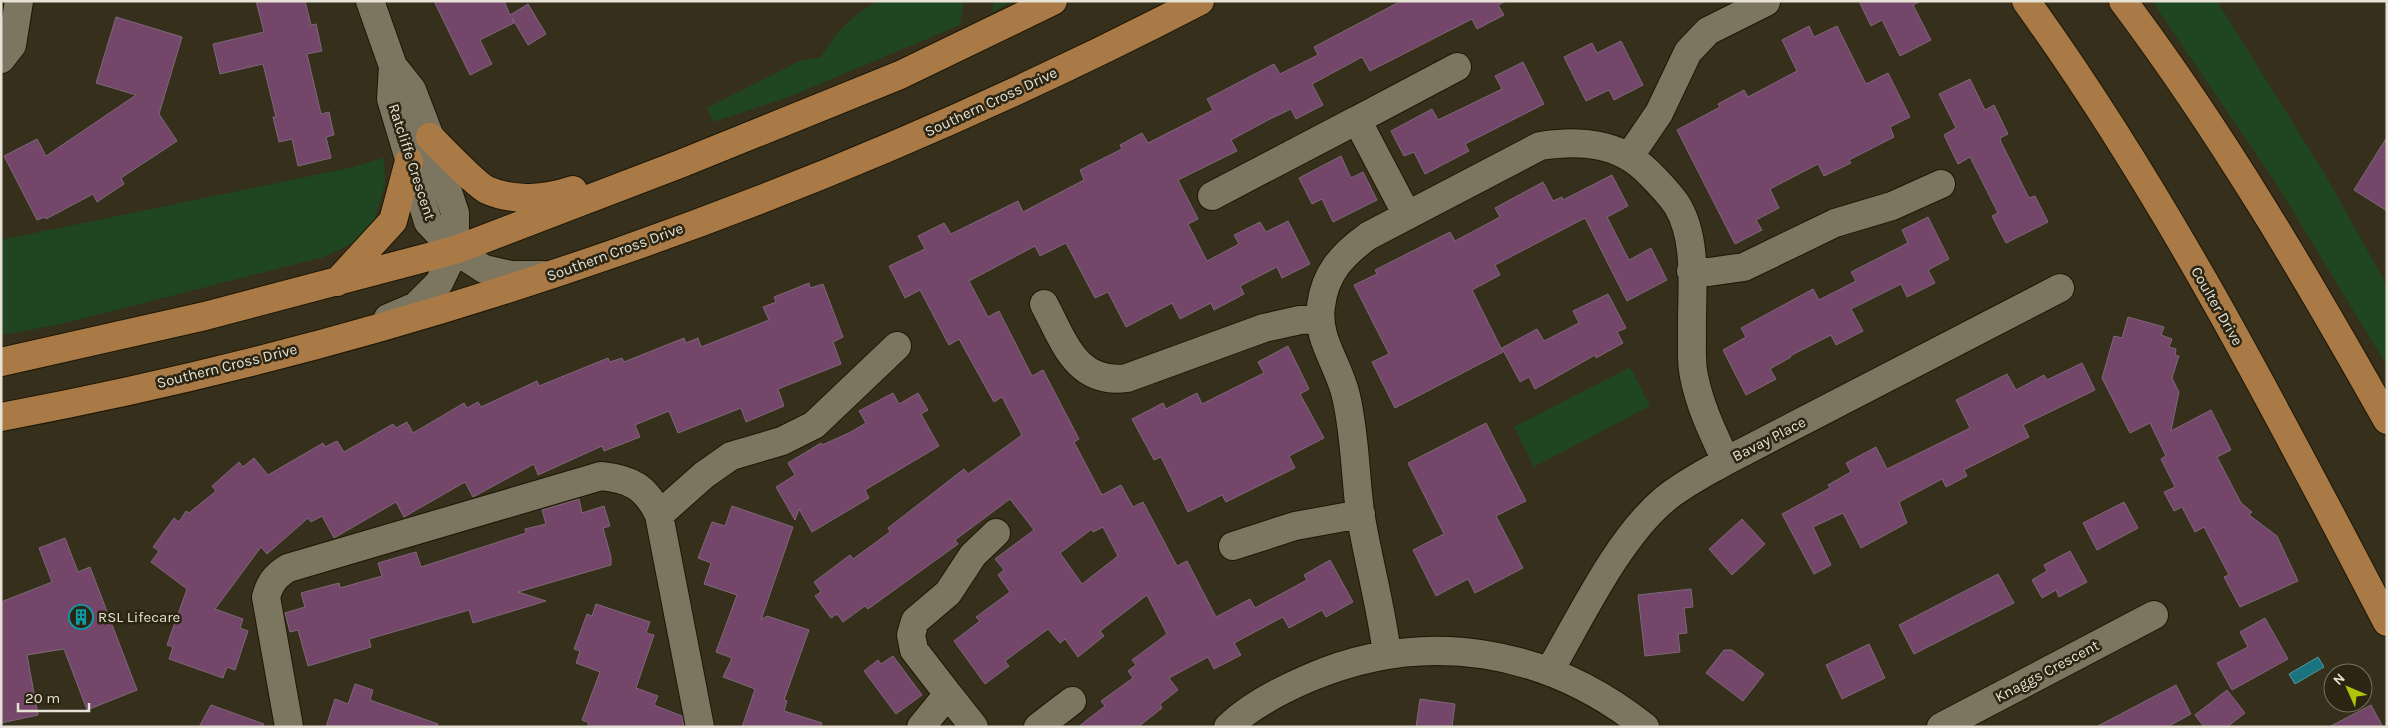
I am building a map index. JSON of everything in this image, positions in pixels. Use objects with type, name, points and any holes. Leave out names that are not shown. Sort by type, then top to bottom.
[{"type":"main road","points":[[1,362],[205,316],[454,250],[680,164],[900,75],[1053,1]]},
{"type":"main road","name":"Southern Cross Drive","points":[[1,417],[97,398],[222,369],[354,334],[554,275],[778,194],[920,135],[1131,37],[1200,1]]},
{"type":"main road","name":"Coulter Drive","points":[[2026,1],[2059,47],[2148,186],[2295,447],[2387,622]]},
{"type":"main road","points":[[2123,1],[2234,162],[2304,273],[2387,420]]},
{"type":"main road","points":[[430,137],[485,190],[516,198],[550,197],[624,173],[680,164]]},
{"type":"main road","points":[[337,282],[393,221],[408,161]]},
{"type":"street","points":[[1,59],[12,45],[19,1]]},
{"type":"street","name":"Ratcliffe Crescent","points":[[354,334],[416,306],[439,283],[454,250],[455,213],[430,137],[412,90],[393,66],[370,1]]},
{"type":"street","points":[[1629,157],[1659,113],[1688,52],[1708,32],[1766,2]]},
{"type":"street","name":"Ratcliffe Crescent","points":[[393,66],[391,99],[408,161],[428,222],[454,250],[484,269],[511,275],[554,275]]},
{"type":"street","points":[[1212,196],[1457,67]]},
{"type":"street","points":[[1356,120],[1407,215]]},
{"type":"street","points":[[1387,654],[1381,613],[1361,514],[1353,435],[1346,393],[1321,333],[1319,320],[1321,304],[1329,276],[1345,253],[1368,236],[1540,146],[1569,142],[1584,143],[1599,146],[1629,157],[1649,172],[1677,206],[1689,238],[1693,375],[1703,414],[1726,461]]},
{"type":"street","points":[[1691,271],[1709,272],[1744,267],[1835,223],[1892,206],[1941,184]]},
{"type":"street","name":"Bavay Place","points":[[1550,670],[1630,536],[1663,500],[1683,485],[2060,288]]},
{"type":"street","points":[[1044,304],[1073,359],[1091,374],[1113,380],[1127,378],[1264,328],[1300,320],[1319,320]]},
{"type":"street","points":[[659,515],[704,475],[731,456],[782,441],[814,425],[897,346]]},
{"type":"street","points":[[289,727],[266,597],[274,580],[288,568],[601,476],[622,478],[636,485],[652,501],[659,515],[700,727]]},
{"type":"street","points":[[1233,546],[1295,526],[1361,514]]},
{"type":"street","points":[[974,727],[914,650],[911,635],[915,621],[948,593],[973,555],[996,532]]},
{"type":"street","name":"Knaggs Crescent","points":[[1941,727],[2154,615]]},
{"type":"street","points":[[1228,727],[1281,690],[1332,668],[1387,654],[1447,650],[1488,655],[1550,670],[1573,680],[1618,705],[1646,727]]},
{"type":"street","points":[[921,727],[948,694]]},
{"type":"street","points":[[1038,727],[1072,700]]},
{"type":"green space","points":[[878,1],[964,1],[960,25],[791,96],[713,122],[707,108],[800,61],[821,57],[852,18]]},
{"type":"green space","points":[[994,1],[1013,1],[992,12]]},
{"type":"green space","points":[[2152,1],[2217,1],[2326,176],[2387,286],[2387,366],[2279,188]]},
{"type":"green space","points":[[384,158],[385,184],[373,225],[361,239],[324,257],[57,325],[1,335],[1,240],[349,168]]},
{"type":"green space","points":[[1630,367],[1650,406],[1534,467],[1514,427]]},
{"type":"water","points":[[2318,657],[2323,665],[2323,668],[2295,684],[2289,674]]},
{"type":"building","points":[[256,1],[305,1],[311,25],[316,24],[322,51],[307,54],[321,114],[329,112],[334,135],[326,137],[331,158],[298,166],[292,139],[279,142],[273,117],[276,117],[263,64],[220,74],[213,44],[264,32]]},
{"type":"building","points":[[434,1],[504,1],[510,15],[528,4],[546,34],[528,45],[512,18],[514,23],[480,40],[492,64],[470,75]]},
{"type":"building","points":[[1401,1],[1506,1],[1498,5],[1504,15],[1477,29],[1472,19],[1370,71],[1362,57],[1312,84],[1323,105],[1296,119],[1291,109],[1268,120],[1231,140],[1237,151],[1178,180],[1198,219],[1188,224],[1207,261],[1239,244],[1234,235],[1260,222],[1266,232],[1288,221],[1310,264],[1282,278],[1277,267],[1240,286],[1244,294],[1214,310],[1211,303],[1180,319],[1172,303],[1126,327],[1108,292],[1095,298],[1066,243],[1040,256],[1035,246],[969,281],[988,317],[999,311],[1032,376],[1043,370],[1079,439],[1074,442],[1102,495],[1121,485],[1133,507],[1143,502],[1177,566],[1187,561],[1216,617],[1250,599],[1255,608],[1307,580],[1304,575],[1330,560],[1353,602],[1326,617],[1322,610],[1289,628],[1283,617],[1234,643],[1241,655],[1214,669],[1208,657],[1169,678],[1178,690],[1160,704],[1162,708],[1138,727],[1078,727],[1105,706],[1101,701],[1133,678],[1128,671],[1136,665],[1132,660],[1167,634],[1147,595],[1100,631],[1104,636],[1078,657],[1065,639],[1060,643],[1048,629],[1005,661],[1009,666],[985,684],[954,641],[980,621],[976,617],[1010,592],[998,575],[1004,570],[995,559],[1034,530],[1010,499],[955,540],[958,544],[868,609],[865,606],[843,622],[837,614],[831,618],[815,596],[821,592],[814,582],[850,555],[853,559],[890,532],[888,528],[964,469],[968,474],[1022,435],[1002,397],[994,402],[959,339],[949,345],[920,290],[905,298],[889,266],[925,249],[918,236],[944,223],[951,234],[1018,201],[1023,212],[1084,180],[1080,170],[1122,149],[1120,145],[1142,133],[1148,143],[1213,110],[1207,99],[1274,64],[1280,74],[1318,55],[1314,47]],"holes":[[[1103,527],[1118,556],[1082,584],[1060,553],[1092,529],[1093,532]]]},
{"type":"building","points":[[1859,1],[1921,1],[1913,5],[1931,40],[1900,56],[1882,20],[1871,26]]},
{"type":"building","points":[[116,17],[182,37],[159,114],[177,141],[121,178],[124,184],[97,202],[93,194],[46,219],[45,217],[37,220],[4,156],[37,139],[46,156],[136,95],[96,83]]},
{"type":"building","points":[[1809,26],[1814,37],[1837,26],[1866,84],[1888,73],[1910,117],[1890,127],[1894,137],[1849,160],[1851,163],[1824,176],[1818,164],[1770,189],[1779,208],[1756,220],[1762,230],[1735,244],[1677,130],[1720,107],[1718,104],[1744,90],[1748,97],[1797,71],[1782,40]]},
{"type":"building","points":[[1621,41],[1643,85],[1614,100],[1609,90],[1586,101],[1564,57],[1592,43],[1597,53]]},
{"type":"building","points":[[1523,62],[1544,104],[1465,144],[1469,151],[1425,174],[1414,152],[1404,156],[1391,131],[1432,109],[1438,120],[1502,89],[1495,76]]},
{"type":"building","points":[[1970,79],[1985,110],[1994,105],[2008,134],[2000,138],[2001,142],[2029,198],[2035,196],[2048,222],[2006,243],[1992,216],[1998,213],[1970,157],[1958,164],[1944,135],[1956,128],[1939,94]]},
{"type":"building","points":[[2387,137],[2387,211],[2354,190]]},
{"type":"building","points":[[1341,156],[1351,178],[1363,172],[1377,200],[1333,222],[1322,199],[1312,204],[1299,178]]},
{"type":"building","points":[[1612,175],[1628,206],[1607,217],[1629,260],[1651,248],[1667,280],[1627,301],[1585,218],[1495,265],[1500,275],[1472,290],[1503,352],[1395,408],[1372,362],[1389,354],[1354,285],[1377,274],[1375,270],[1450,232],[1455,241],[1500,217],[1495,208],[1543,182],[1553,201],[1562,197],[1563,200]]},
{"type":"building","points":[[1928,217],[1949,259],[1928,270],[1935,283],[1907,297],[1901,284],[1851,309],[1863,331],[1836,345],[1831,335],[1790,356],[1770,369],[1776,379],[1746,395],[1723,350],[1746,337],[1741,328],[1813,289],[1819,300],[1856,281],[1851,272],[1908,243],[1902,230]]},
{"type":"building","points":[[809,283],[810,288],[823,284],[843,337],[833,342],[841,364],[778,389],[784,406],[746,422],[741,408],[678,433],[669,411],[635,425],[640,437],[604,451],[602,446],[538,475],[534,464],[473,497],[465,482],[404,517],[396,502],[334,538],[322,516],[311,522],[308,518],[267,554],[261,547],[215,609],[243,619],[240,628],[248,631],[235,670],[227,667],[223,678],[169,659],[173,647],[167,645],[187,589],[151,562],[159,551],[153,547],[174,518],[179,522],[186,511],[189,513],[216,491],[212,486],[239,462],[243,467],[254,458],[268,475],[323,443],[325,447],[337,441],[344,452],[393,424],[396,428],[407,422],[413,433],[464,403],[467,408],[478,402],[481,407],[537,381],[539,386],[608,358],[610,362],[622,358],[624,362],[684,338],[686,343],[698,338],[701,347],[769,320],[763,307],[776,302],[774,297]]},
{"type":"building","points":[[1608,294],[1626,328],[1617,332],[1623,343],[1596,358],[1595,355],[1535,389],[1529,377],[1520,382],[1502,348],[1537,329],[1544,341],[1579,323],[1573,311]]},
{"type":"building","points":[[2128,317],[2164,327],[2161,335],[2172,339],[2169,347],[2176,349],[2175,355],[2179,356],[2172,378],[2179,392],[2171,431],[2211,410],[2231,450],[2217,457],[2241,503],[2252,512],[2249,515],[2277,536],[2298,581],[2240,607],[2224,577],[2229,575],[2204,527],[2195,532],[2182,507],[2174,511],[2164,492],[2175,487],[2161,459],[2166,456],[2150,423],[2130,433],[2102,378],[2114,336],[2122,338]]},
{"type":"building","points":[[1288,346],[1309,389],[1300,394],[1324,438],[1289,456],[1295,468],[1226,502],[1222,495],[1188,512],[1161,457],[1154,460],[1132,419],[1163,403],[1166,409],[1197,393],[1202,404],[1264,373],[1258,362]]},
{"type":"building","points":[[2082,363],[2095,390],[2023,425],[2029,437],[1964,470],[1967,476],[1946,487],[1942,479],[1899,502],[1907,523],[1861,548],[1843,513],[1813,527],[1831,565],[1814,574],[1782,514],[1830,488],[1828,485],[1851,472],[1846,463],[1876,447],[1887,469],[1970,428],[1956,400],[2007,374],[2016,390],[2044,375],[2047,380]]},
{"type":"building","points":[[893,393],[899,404],[918,393],[928,410],[921,414],[939,446],[865,490],[869,498],[812,532],[799,509],[795,520],[776,487],[795,475],[788,463],[821,443],[822,445],[849,433],[866,423],[859,411]]},
{"type":"building","points":[[1486,423],[1526,501],[1496,516],[1523,568],[1475,593],[1468,579],[1436,596],[1413,550],[1444,534],[1408,463]]},
{"type":"building","points":[[579,499],[582,513],[604,506],[610,526],[603,528],[611,557],[611,565],[518,592],[546,601],[473,623],[469,610],[369,639],[371,647],[308,666],[298,630],[290,632],[285,613],[305,607],[301,593],[339,583],[340,588],[382,576],[378,563],[416,552],[421,567],[526,533],[525,529],[546,524],[542,510]]},
{"type":"building","points":[[2124,502],[2138,528],[2097,550],[2083,523]]},
{"type":"building","points":[[732,506],[793,527],[761,620],[767,616],[809,630],[784,700],[787,701],[784,711],[822,723],[821,727],[742,727],[755,689],[723,677],[732,658],[716,652],[737,595],[704,584],[711,563],[698,558],[712,522],[725,526]]},
{"type":"building","points":[[1742,519],[1765,544],[1732,575],[1709,549]]},
{"type":"building","name":"RSL Lifecare","points":[[65,538],[78,572],[90,567],[137,690],[87,710],[64,649],[27,655],[38,715],[1,723],[1,602],[52,582],[39,548]]},
{"type":"building","points":[[2070,551],[2087,582],[2059,597],[2056,590],[2042,598],[2032,580],[2047,571],[2044,565]]},
{"type":"building","points":[[1998,574],[2014,603],[1914,654],[1899,625]]},
{"type":"building","points":[[1691,589],[1693,607],[1684,608],[1687,633],[1678,634],[1680,652],[1645,656],[1638,595]]},
{"type":"building","points":[[596,604],[650,622],[646,633],[654,635],[636,688],[658,696],[654,705],[682,716],[684,727],[587,727],[589,723],[582,720],[600,672],[576,663],[580,651],[574,649],[587,614],[592,616]]},
{"type":"building","points":[[2265,618],[2288,659],[2232,690],[2217,663],[2248,647],[2240,632]]},
{"type":"building","points":[[1869,644],[1885,678],[1842,699],[1826,665]]},
{"type":"building","points":[[1724,650],[1732,650],[1764,674],[1743,701],[1706,673]]},
{"type":"building","points":[[893,656],[922,695],[896,714],[864,671],[878,660],[881,664]]},
{"type":"building","points":[[355,684],[373,690],[370,700],[438,724],[437,727],[326,727],[335,699],[348,704]]},
{"type":"building","points":[[2176,685],[2191,714],[2167,727],[2096,727]]},
{"type":"building","points":[[2227,690],[2245,713],[2227,727],[2204,727],[2195,715]]},
{"type":"building","points":[[1420,699],[1455,704],[1452,727],[1416,727]]},
{"type":"building","points":[[211,705],[264,724],[263,727],[199,727]]},
{"type":"building","points":[[2373,709],[2383,727],[2329,727],[2356,713],[2373,713]]},
{"type":"place","name":"RSL Lifecare","points":[[81,617]]}]
